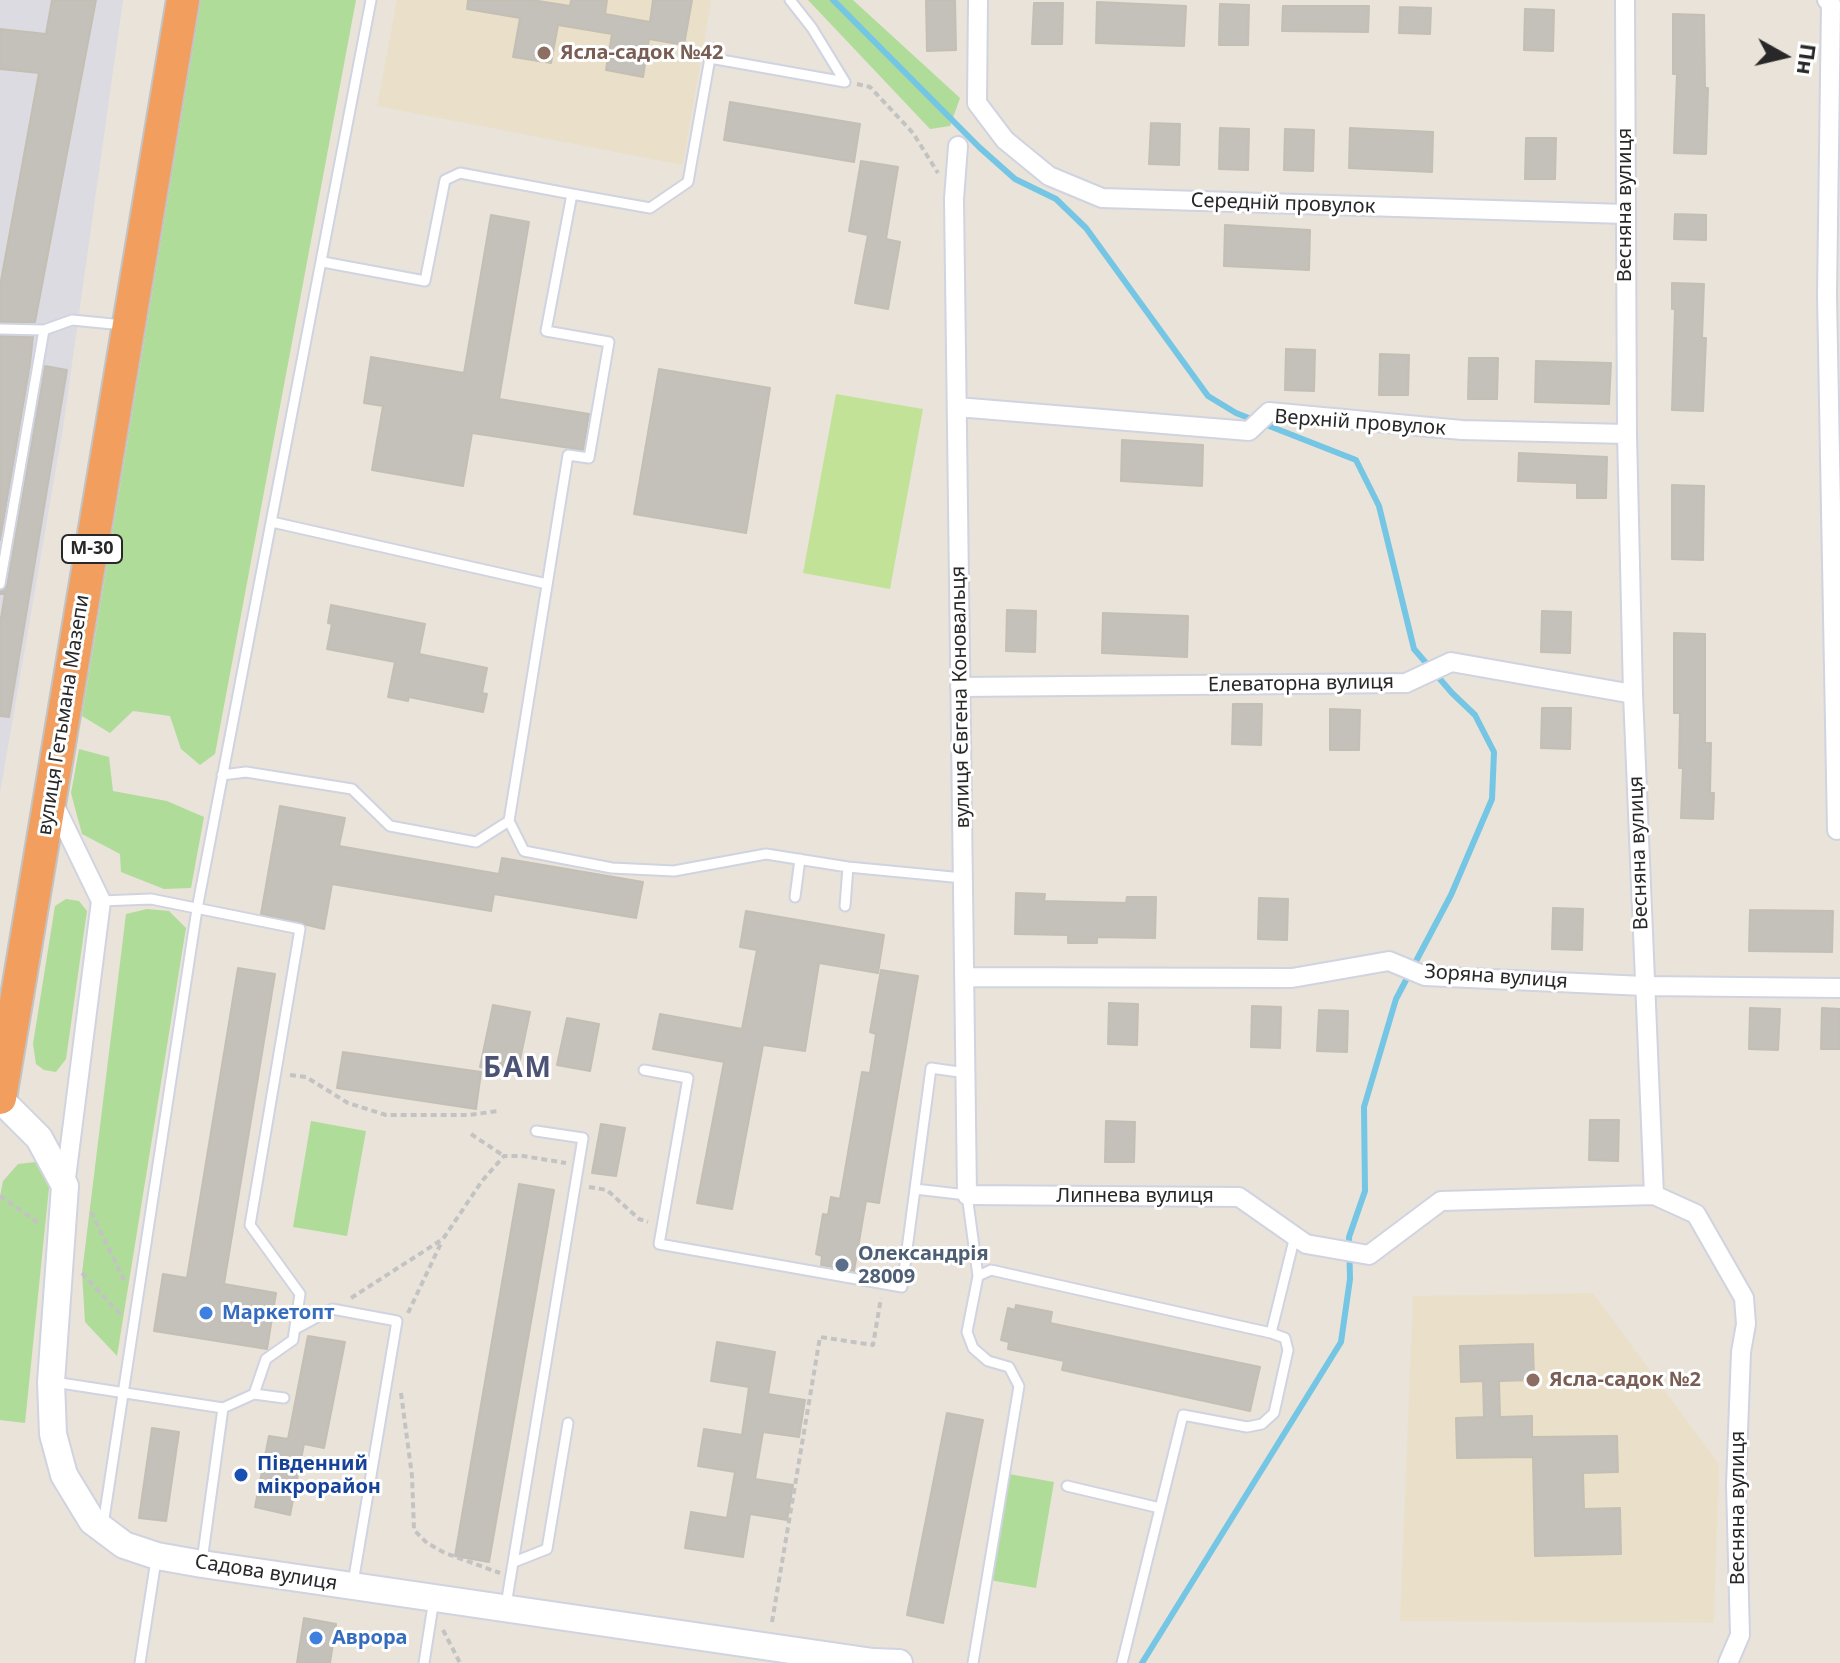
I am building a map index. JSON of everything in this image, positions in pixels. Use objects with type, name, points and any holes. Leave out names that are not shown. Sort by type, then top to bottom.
[{"type":"highway","name":"вулиця Гетьмана Мазепи","points":[[0,1099],[183,0]]},
{"type":"street","name":"Середній провулок","points":[[978,0],[977,103],[1005,140],[1049,176],[1102,198],[1625,214]]},
{"type":"street","name":"Весняна вулиця","points":[[1625,0],[1627,434],[1633,694],[1654,1195],[1696,1214],[1744,1298],[1746,1324],[1741,1352],[1736,1485],[1740,1635],[1728,1663]]},
{"type":"street","points":[[1827,0],[1831,4],[1827,295],[1836,559],[1837,830]]},
{"type":"street","name":"вулиця Євгена Коновальця","points":[[958,146],[954,199],[967,1195]]},
{"type":"street","name":"Верхній провулок","points":[[957,407],[1249,431],[1269,412],[1462,430],[1627,434]]},
{"type":"street","name":"Елеваторна вулиця","points":[[960,687],[1406,683],[1451,662],[1633,694]]},
{"type":"street","points":[[50,796],[101,901],[65,1186]]},
{"type":"street","name":"Зоряна вулиця","points":[[964,977],[1292,978],[1389,961],[1425,976],[1644,986],[1840,988]]},
{"type":"street","points":[[0,1099],[39,1138],[65,1186]]},
{"type":"street","name":"Садова вулиця","points":[[65,1186],[51,1382],[53,1434],[64,1475],[92,1521],[124,1545],[157,1556],[352,1586],[434,1604],[508,1596],[836,1660],[899,1663]]},
{"type":"street","name":"Липнева вулиця","points":[[967,1195],[1239,1197],[1300,1240],[1369,1255],[1441,1201],[1654,1195]]},
{"type":"lane","points":[[103,1531],[197,909],[371,0]]},
{"type":"lane","points":[[790,0],[812,28],[845,82]]},
{"type":"lane","points":[[323,262],[425,281],[445,180],[460,173],[650,208],[688,182],[710,58],[845,82]]},
{"type":"lane","points":[[572,194],[546,331],[609,342],[589,458],[568,455],[509,821],[524,851],[612,868],[674,871],[766,854],[848,867],[963,878]]},
{"type":"lane","points":[[0,329],[44,330],[72,320],[129,325]]},
{"type":"lane","points":[[0,584],[44,330]]},
{"type":"lane","points":[[272,522],[547,584]]},
{"type":"lane","points":[[222,775],[246,772],[352,789],[390,826],[476,842],[509,821]]},
{"type":"lane","points":[[795,897],[800,859]]},
{"type":"lane","points":[[845,906],[848,867]]},
{"type":"lane","points":[[101,901],[151,899],[300,929],[250,1225],[300,1294],[293,1340],[266,1359],[254,1394]]},
{"type":"lane","points":[[644,1070],[688,1078],[659,1244],[902,1287],[931,1068],[966,1073]]},
{"type":"lane","points":[[508,1596],[583,1138],[536,1131]]},
{"type":"lane","points":[[915,1189],[967,1195],[978,1276],[967,1332],[973,1348],[988,1361],[1009,1367],[1019,1386],[973,1663]]},
{"type":"lane","points":[[1271,1333],[1300,1240]]},
{"type":"lane","points":[[978,1276],[991,1270],[1285,1338],[1288,1350],[1274,1413],[1262,1424],[1247,1427],[1183,1415],[1122,1663]]},
{"type":"lane","points":[[295,1329],[332,1309],[397,1321],[352,1586]]},
{"type":"lane","points":[[51,1382],[223,1408],[254,1394],[284,1398]]},
{"type":"lane","points":[[202,1564],[223,1408]]},
{"type":"lane","points":[[514,1562],[547,1549],[568,1423]]},
{"type":"lane","points":[[1067,1486],[1160,1508]]},
{"type":"lane","points":[[140,1663],[157,1556]]},
{"type":"lane","points":[[424,1663],[434,1604]]},
{"type":"path","points":[[845,82],[870,87],[913,133],[954,199]]},
{"type":"path","points":[[276,1073],[306,1077],[348,1103],[386,1115],[468,1115],[499,1111]]},
{"type":"path","points":[[471,1134],[504,1156],[523,1156],[579,1166]]},
{"type":"path","points":[[397,1321],[404,1321],[443,1239],[482,1181],[504,1156]]},
{"type":"path","points":[[576,1185],[607,1190],[639,1219],[662,1226]]},
{"type":"path","points":[[0,1196],[44,1227]]},
{"type":"path","points":[[91,1212],[125,1281],[126,1289]]},
{"type":"path","points":[[332,1309],[443,1239]]},
{"type":"path","points":[[82,1273],[123,1317]]},
{"type":"path","points":[[772,1622],[820,1337],[873,1345],[883,1284]]},
{"type":"path","points":[[390,1361],[399,1378],[412,1476],[414,1530],[427,1543],[445,1553],[501,1573],[508,1596]]},
{"type":"path","points":[[434,1604],[460,1663]]},
{"type":"shaded area","points":[[0,0],[123,0],[63,428],[0,793]]},
{"type":"shaded area","name":"Ясла-садок №42","points":[[397,0],[711,0],[683,165],[377,106]]},
{"type":"shaded area","name":"Ясла-садок №2","points":[[1593,1293],[1719,1464],[1714,1623],[1400,1621],[1413,1296]]},
{"type":"green space","points":[[201,0],[356,0],[215,754],[200,765],[181,749],[170,716],[133,711],[110,733],[82,716]]},
{"type":"green space","points":[[808,0],[853,0],[960,98],[950,126],[930,129]]},
{"type":"green space","points":[[836,394],[923,409],[890,589],[803,573]]},
{"type":"green space","points":[[79,749],[109,757],[113,791],[167,801],[204,817],[191,888],[164,889],[121,872],[120,854],[82,834],[71,793]]},
{"type":"green space","points":[[66,899],[79,901],[87,911],[66,1059],[56,1072],[44,1070],[36,1064],[33,1044],[55,906]]},
{"type":"green space","points":[[147,909],[169,911],[186,928],[117,1356],[85,1322],[82,1273],[126,914]]},
{"type":"green space","points":[[311,1121],[366,1131],[347,1236],[293,1227]]},
{"type":"green space","points":[[36,1162],[50,1178],[25,1423],[0,1420],[0,1196],[3,1181],[18,1164]]},
{"type":"green space","points":[[1009,1474],[1054,1482],[1036,1588],[989,1580]]},
{"type":"building","points":[[52,0],[96,0],[35,322],[0,322],[0,286],[39,73],[0,69],[0,29],[46,34]]},
{"type":"building","points":[[468,0],[532,0],[570,6],[571,0],[607,0],[605,14],[650,22],[653,0],[692,0],[684,45],[649,39],[643,77],[606,70],[612,34],[558,25],[551,63],[513,57],[520,18],[467,9]]},
{"type":"building","points":[[926,0],[955,0],[956,50],[927,51]]},
{"type":"building","points":[[1097,2],[1186,6],[1184,46],[1096,43]]},
{"type":"building","points":[[1034,3],[1063,3],[1062,44],[1032,44]]},
{"type":"building","points":[[1220,4],[1249,5],[1248,45],[1219,45]]},
{"type":"building","points":[[1283,6],[1369,6],[1368,32],[1282,31]]},
{"type":"building","points":[[1400,7],[1431,8],[1430,34],[1399,33]]},
{"type":"building","points":[[1525,9],[1554,10],[1553,51],[1524,50]]},
{"type":"building","points":[[1673,14],[1704,15],[1705,88],[1708,88],[1706,154],[1674,153],[1677,74],[1673,74]]},
{"type":"building","points":[[730,102],[860,124],[854,162],[724,140]]},
{"type":"building","points":[[1151,123],[1180,124],[1179,165],[1149,164]]},
{"type":"building","points":[[1220,128],[1249,129],[1248,170],[1219,169]]},
{"type":"building","points":[[1350,128],[1433,132],[1432,172],[1349,168]]},
{"type":"building","points":[[1285,129],[1314,130],[1313,171],[1284,170]]},
{"type":"building","points":[[1526,138],[1556,138],[1555,179],[1525,179]]},
{"type":"building","points":[[861,161],[898,167],[886,239],[900,242],[888,309],[855,303],[868,235],[849,231]]},
{"type":"building","points":[[1675,214],[1706,215],[1706,240],[1674,239]]},
{"type":"building","points":[[491,215],[529,222],[499,399],[589,414],[583,450],[472,433],[463,486],[372,470],[383,406],[364,403],[371,357],[464,373]]},
{"type":"building","points":[[1225,225],[1310,230],[1309,270],[1224,266]]},
{"type":"building","points":[[1672,283],[1704,284],[1702,338],[1706,338],[1703,411],[1672,410],[1675,309],[1672,309]]},
{"type":"building","points":[[0,336],[33,337],[0,540]]},
{"type":"building","points":[[1286,349],[1315,350],[1314,391],[1285,390]]},
{"type":"building","points":[[1380,354],[1409,355],[1408,395],[1379,395]]},
{"type":"building","points":[[1469,358],[1498,358],[1497,399],[1468,399]]},
{"type":"building","points":[[1536,361],[1611,363],[1609,404],[1535,402]]},
{"type":"building","points":[[45,366],[67,370],[9,717],[0,716],[0,624],[5,594],[0,594],[0,591],[7,585]]},
{"type":"building","points":[[659,369],[770,388],[746,533],[634,514]]},
{"type":"building","points":[[1122,440],[1203,445],[1202,486],[1121,481]]},
{"type":"building","points":[[1519,453],[1607,457],[1606,498],[1577,498],[1577,483],[1518,481]]},
{"type":"building","points":[[1672,485],[1704,486],[1703,560],[1672,559]]},
{"type":"building","points":[[331,605],[425,624],[419,654],[487,668],[482,693],[487,694],[483,712],[409,697],[408,701],[388,697],[395,662],[327,649],[332,624],[328,623]]},
{"type":"building","points":[[1007,610],[1036,611],[1035,652],[1006,651]]},
{"type":"building","points":[[1542,611],[1571,612],[1570,653],[1541,652]]},
{"type":"building","points":[[1103,613],[1188,616],[1187,657],[1102,653]]},
{"type":"building","points":[[1674,633],[1705,634],[1705,743],[1711,743],[1713,819],[1681,818],[1683,768],[1679,768],[1680,713],[1674,713]]},
{"type":"building","points":[[1233,704],[1262,704],[1261,745],[1232,744]]},
{"type":"building","points":[[1542,708],[1571,708],[1570,749],[1541,748]]},
{"type":"building","points":[[1330,709],[1360,710],[1359,750],[1330,750]]},
{"type":"building","points":[[280,806],[345,818],[339,846],[499,874],[502,858],[643,882],[636,918],[494,894],[491,911],[332,884],[324,929],[261,914]]},
{"type":"building","points":[[1016,893],[1045,894],[1044,901],[1126,903],[1127,897],[1156,897],[1155,938],[1097,937],[1097,943],[1068,943],[1068,935],[1015,934]]},
{"type":"building","points":[[1259,898],[1288,899],[1287,940],[1258,939]]},
{"type":"building","points":[[1553,908],[1583,909],[1582,950],[1552,949]]},
{"type":"building","points":[[1750,910],[1833,911],[1832,952],[1749,951]]},
{"type":"building","points":[[746,911],[884,935],[878,973],[819,963],[805,1051],[763,1045],[732,1209],[697,1203],[724,1062],[653,1049],[660,1014],[742,1029],[757,950],[740,947]]},
{"type":"building","points":[[238,968],[275,974],[224,1284],[276,1293],[267,1349],[154,1331],[163,1274],[187,1278]]},
{"type":"building","points":[[881,970],[918,976],[879,1203],[866,1201],[854,1271],[821,1265],[822,1256],[816,1254],[823,1214],[828,1215],[831,1197],[840,1199],[862,1072],[870,1073],[876,1034],[870,1032]]},
{"type":"building","points":[[1109,1003],[1138,1004],[1137,1045],[1108,1044]]},
{"type":"building","points":[[493,1005],[530,1012],[517,1074],[480,1067]]},
{"type":"building","points":[[1252,1006],[1281,1007],[1280,1048],[1251,1047]]},
{"type":"building","points":[[1750,1008],[1780,1009],[1778,1050],[1749,1049]]},
{"type":"building","points":[[1822,1008],[1840,1009],[1840,1049],[1821,1049]]},
{"type":"building","points":[[1319,1010],[1348,1011],[1347,1052],[1317,1051]]},
{"type":"building","points":[[567,1018],[599,1024],[590,1071],[557,1065]]},
{"type":"building","points":[[343,1052],[481,1072],[476,1109],[337,1088]]},
{"type":"building","points":[[1590,1120],[1619,1120],[1618,1161],[1589,1160]]},
{"type":"building","points":[[1106,1121],[1135,1122],[1134,1162],[1105,1162]]},
{"type":"building","points":[[601,1124],[625,1128],[616,1176],[592,1173]]},
{"type":"building","points":[[519,1184],[554,1190],[489,1562],[455,1556]]},
{"type":"building","points":[[1016,1305],[1052,1312],[1050,1323],[1260,1367],[1250,1411],[1062,1370],[1064,1361],[1008,1349],[1009,1342],[1001,1340],[1008,1308],[1015,1310]]},
{"type":"building","points":[[308,1336],[345,1342],[324,1448],[304,1444],[290,1515],[255,1507],[269,1436],[288,1439]]},
{"type":"building","points":[[717,1342],[775,1352],[768,1394],[805,1400],[799,1437],[763,1432],[755,1479],[793,1485],[787,1520],[750,1514],[743,1557],[685,1548],[691,1512],[727,1518],[735,1472],[698,1466],[704,1429],[742,1435],[749,1387],[711,1381]]},
{"type":"building","points":[[1533,1344],[1534,1380],[1499,1381],[1500,1417],[1532,1416],[1532,1437],[1617,1436],[1618,1472],[1583,1473],[1584,1509],[1620,1508],[1621,1554],[1535,1556],[1533,1457],[1457,1458],[1456,1418],[1484,1417],[1483,1381],[1461,1382],[1460,1346]]},
{"type":"building","points":[[947,1413],[983,1420],[943,1623],[907,1615]]},
{"type":"building","points":[[152,1428],[179,1432],[166,1521],[139,1518]]},
{"type":"building","points":[[304,1618],[336,1624],[330,1663],[297,1663]]},
{"type":"waterway","points":[[833,0],[979,147],[1015,179],[1056,199],[1086,228],[1208,396],[1236,413],[1356,460],[1379,506],[1414,649],[1475,715],[1494,752],[1492,799],[1451,895],[1396,999],[1364,1107],[1365,1191],[1349,1237],[1350,1279],[1341,1342],[1142,1663]]},
{"type":"place","name":"Ясла-садок №42","points":[[544,53]]},
{"type":"place","name":"Олександрія 28009","points":[[842,1265]]},
{"type":"place","name":"Маркетопт","points":[[206,1313]]},
{"type":"place","name":"Ясла-садок №2","points":[[1533,1380]]},
{"type":"place","name":"Південний мікрорайон","points":[[241,1475]]},
{"type":"place","name":"Аврора","points":[[316,1638]]},
{"type":"district","name":"БАМ","points":[[518,1069]]}]
